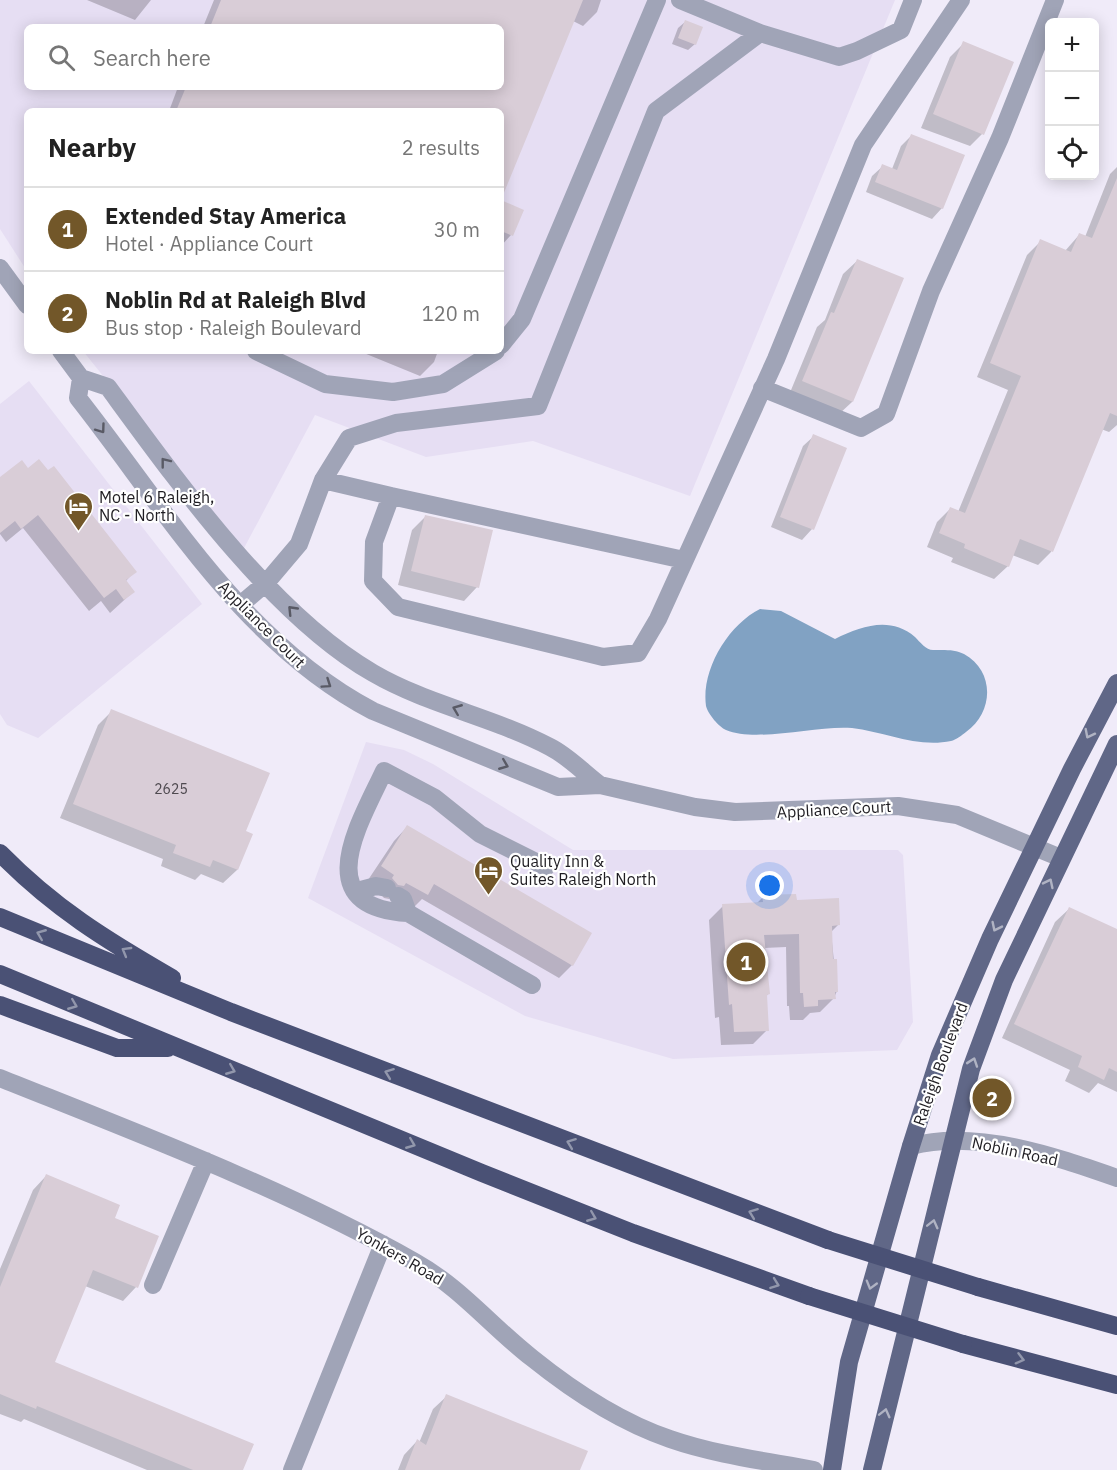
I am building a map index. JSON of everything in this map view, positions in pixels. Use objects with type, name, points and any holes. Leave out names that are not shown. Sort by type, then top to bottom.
[{"type":"highway","points":[[0,853],[62,911],[92,932],[231,1012]]},
{"type":"highway","points":[[0,917],[231,1012],[828,1240],[978,1287],[1117,1326]]},
{"type":"highway","points":[[0,974],[633,1233],[809,1296],[963,1344],[1117,1384]]},
{"type":"highway","points":[[0,1005],[117,1048],[177,1047]]},
{"type":"main road","name":"Raleigh Boulevard","points":[[832,1470],[849,1362],[911,1146],[952,1025],[1035,846],[1117,682]]},
{"type":"main road","name":"Raleigh Boulevard","points":[[872,1470],[970,1069],[992,1010],[1060,858],[1117,744]]},
{"type":"street","points":[[504,341],[522,319],[657,0]]},
{"type":"street","points":[[680,0],[760,33],[839,57],[901,30],[913,0]]},
{"type":"street","points":[[391,496],[374,542],[373,581],[398,607],[603,657],[638,653],[658,619],[762,388],[863,145],[961,0]]},
{"type":"street","points":[[762,388],[861,428],[886,414],[931,291],[1000,138],[1055,0]]},
{"type":"street","points":[[240,605],[266,584],[299,544],[323,480],[349,438],[396,423],[538,406],[656,111],[760,33]]},
{"type":"street","points":[[0,268],[24,301]]},
{"type":"street","points":[[63,354],[81,378]]},
{"type":"street","points":[[262,354],[325,384],[393,392],[443,384],[491,354]]},
{"type":"street","name":"Appliance Court","points":[[600,785],[551,747],[375,675],[324,640],[266,584],[203,510],[108,387],[81,378],[78,398],[165,516],[240,605],[301,664],[344,696],[373,711],[558,787],[600,785],[695,807],[735,812],[898,806],[957,815],[1060,858]]},
{"type":"street","points":[[323,480],[684,560]]},
{"type":"street","points":[[532,985],[408,913],[378,908],[366,902],[357,891],[347,861],[352,841],[384,771],[435,798],[480,834],[546,867]]},
{"type":"street","points":[[357,891],[376,886],[392,892],[403,899],[408,913]]},
{"type":"street","name":"Yonkers Road","points":[[0,1078],[206,1161],[383,1244],[433,1272],[531,1357],[613,1413],[671,1440],[814,1470]]},
{"type":"street","name":"Noblin Road","points":[[911,1146],[953,1139],[984,1142],[1083,1166],[1117,1178]]},
{"type":"street","points":[[153,1285],[206,1161]]},
{"type":"street","points":[[292,1470],[383,1244]]},
{"type":"shaded area","points":[[0,0],[895,0],[690,496],[533,441],[426,457],[315,415],[243,550],[85,354],[504,354],[504,108],[24,108],[24,266],[0,229]]},
{"type":"shaded area","points":[[29,381],[202,604],[38,738],[7,725],[0,714],[0,404]]},
{"type":"shaded area","points":[[366,742],[404,750],[433,764],[573,850],[898,850],[903,855],[913,1022],[897,1050],[673,1059],[525,1016],[308,898]]},
{"type":"water","points":[[760,609],[781,611],[835,639],[855,630],[886,625],[905,631],[930,650],[960,652],[974,661],[986,681],[986,703],[982,714],[975,724],[959,737],[938,743],[913,741],[852,728],[754,735],[726,730],[714,720],[706,706],[708,678],[712,664],[728,637],[748,616]]},
{"type":"building","points":[[221,0],[583,0],[504,193],[504,108],[177,108],[185,90],[504,90],[504,24],[211,24]]},
{"type":"building","points":[[685,20],[703,27],[696,45],[678,38]]},
{"type":"building","points":[[963,41],[1014,62],[984,135],[933,114]]},
{"type":"building","points":[[911,134],[965,155],[943,209],[875,182],[882,164],[897,170]]},
{"type":"building","points":[[1117,178],[1117,416],[1110,413],[1053,552],[1020,539],[1009,567],[964,548],[965,544],[939,533],[950,507],[965,513],[1021,376],[990,363],[1040,239],[1071,252],[1079,233],[1092,238]]},
{"type":"building","points":[[504,201],[524,210],[513,236],[504,232]]},
{"type":"building","points":[[857,259],[904,278],[853,402],[802,381],[831,312],[834,313]]},
{"type":"building","points":[[813,434],[847,448],[814,530],[780,517]]},
{"type":"building","name":"Motel 6 Raleigh, NC - North","points":[[39,459],[48,470],[54,466],[137,572],[126,580],[135,592],[124,600],[116,589],[104,598],[38,515],[21,529],[15,521],[0,533],[0,477],[22,460],[28,468]]},
{"type":"building","points":[[425,515],[493,530],[479,588],[411,571]]},
{"type":"building","points":[[111,709],[270,773],[246,831],[253,834],[238,870],[213,860],[210,867],[173,853],[176,845],[73,804]]},
{"type":"building","name":"Quality Inn & Suites Raleigh North","points":[[407,825],[592,933],[573,966],[434,884],[428,895],[406,883],[404,886],[398,885],[392,878],[394,875],[381,866]]},
{"type":"building","points":[[796,894],[797,900],[839,898],[840,925],[832,926],[833,959],[837,959],[838,992],[835,992],[836,999],[818,1000],[818,1006],[804,1007],[803,993],[800,993],[799,934],[764,935],[770,994],[767,995],[769,1031],[734,1032],[732,1004],[729,1005],[722,904],[763,902],[762,895]]},
{"type":"building","points":[[1069,907],[1117,929],[1117,1072],[1109,1068],[1104,1080],[1078,1067],[1082,1056],[1014,1024]]},
{"type":"building","points":[[46,1174],[120,1205],[115,1218],[159,1236],[138,1288],[93,1270],[55,1362],[254,1444],[243,1470],[193,1470],[37,1406],[36,1409],[0,1394],[0,1287]]},
{"type":"building","points":[[446,1394],[588,1451],[580,1470],[405,1470],[417,1439],[426,1445]]},
{"type":"place","name":"Motel 6 Raleigh, NC - North","points":[[78,532]]},
{"type":"place","name":"Quality Inn & Suites Raleigh North","points":[[489,896]]},
{"type":"place","name":"Extended Stay America","points":[[746,962]]},
{"type":"place","name":"Noblin Rd at Raleigh Blvd","points":[[992,1098]]}]
